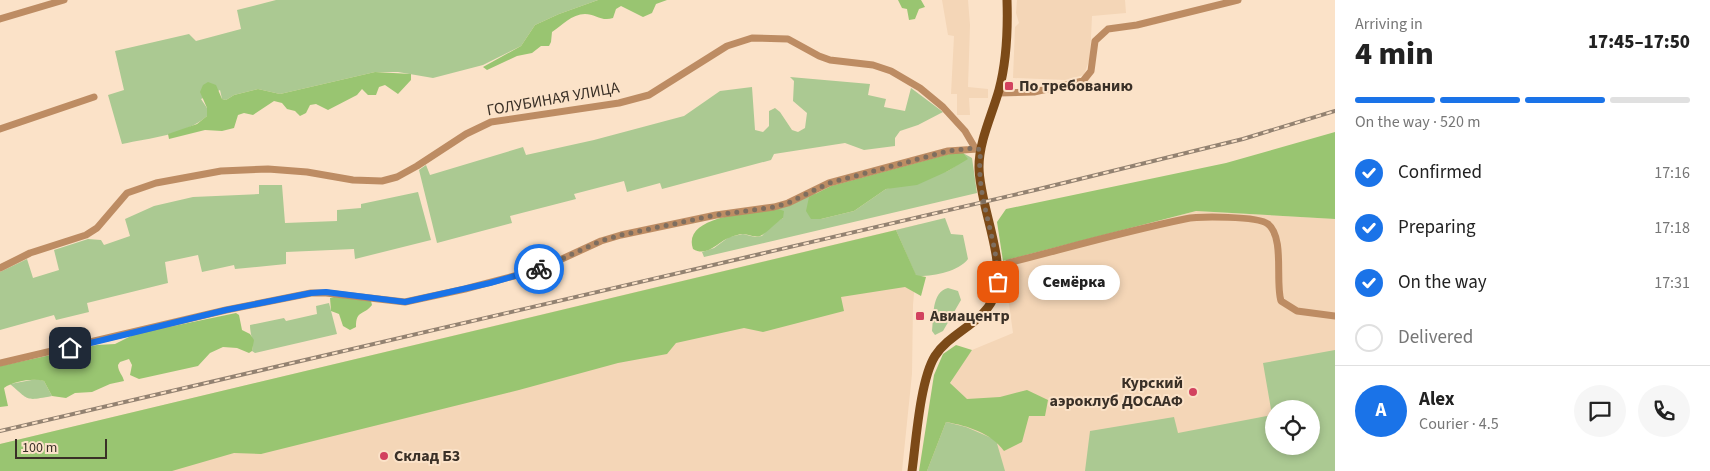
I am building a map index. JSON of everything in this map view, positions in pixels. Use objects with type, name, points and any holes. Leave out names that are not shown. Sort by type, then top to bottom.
[{"type":"main road","points":[[912,471],[930,367],[942,347],[986,309],[997,290],[997,268],[979,172],[978,149],[986,132],[998,93],[1006,52],[1007,0]]},
{"type":"street","points":[[0,19],[64,0]]},
{"type":"street","points":[[998,93],[1042,91],[1083,81],[1091,71],[1095,41],[1108,29],[1137,25],[1238,0]]},
{"type":"street","name":"ГОЛУБИНАЯ УЛИЦА","points":[[0,268],[30,253],[86,234],[97,228],[127,193],[156,182],[193,175],[252,169],[289,170],[353,180],[382,181],[397,177],[466,134],[491,122],[618,103],[649,95],[727,46],[752,38],[788,39],[824,58],[873,65],[891,71],[920,88],[943,107],[965,131],[978,149]]},
{"type":"street","points":[[0,129],[94,97]]},
{"type":"street","points":[[0,363],[226,310],[311,293],[326,292],[405,302],[465,289],[540,269],[601,241],[621,235],[716,215],[774,207],[788,203],[829,183],[948,151],[978,149]]},
{"type":"street","points":[[997,268],[1008,263],[1187,218],[1257,220],[1268,224],[1274,234],[1279,261],[1278,290],[1281,301],[1297,311],[1335,316]]},
{"type":"shaded area","points":[[942,0],[968,0],[970,25],[968,87],[988,89],[988,98],[969,98],[970,115],[957,115],[957,94],[951,94],[954,36],[948,35]]},
{"type":"shaded area","points":[[1017,0],[1125,0],[1126,13],[1092,16],[1090,58],[1084,75],[1065,80],[1013,78],[1015,27],[1019,23],[1016,13]]},
{"type":"shaded area","points":[[1196,211],[1335,219],[1335,471],[927,471],[950,384],[960,366],[972,350],[1013,333],[1003,261]]},
{"type":"shaded area","points":[[920,224],[913,305],[912,374],[902,471],[0,471],[0,444]]},
{"type":"green space","points":[[276,0],[598,0],[535,25],[521,46],[483,65],[433,78],[398,72],[375,72],[280,94],[258,89],[234,95],[226,100],[222,99],[220,90],[201,99],[207,108],[207,116],[188,128],[167,135],[122,144],[108,95],[124,90],[115,51],[189,34],[196,41],[241,29],[237,10]]},
{"type":"green space","points":[[598,0],[667,0],[656,4],[652,13],[643,17],[621,6],[616,9],[613,18],[609,19],[585,14],[576,16],[552,32],[549,46],[541,46],[532,53],[517,56],[487,70],[483,67],[521,46],[535,25]]},
{"type":"green space","points":[[898,0],[921,0],[925,7],[919,9],[915,19],[909,20],[907,9],[902,8]]},
{"type":"green space","points":[[375,72],[411,74],[411,80],[398,94],[385,85],[379,87],[376,95],[368,95],[362,89],[357,95],[328,110],[316,104],[310,105],[306,113],[300,116],[295,111],[287,109],[282,103],[274,101],[253,115],[244,113],[238,115],[234,128],[222,131],[205,130],[169,139],[168,134],[197,124],[207,116],[207,108],[200,92],[203,85],[208,82],[216,85],[222,99],[226,100],[234,95],[258,89],[280,94]]},
{"type":"green space","points":[[790,77],[870,84],[868,95],[886,99],[884,107],[905,111],[911,88],[943,112],[918,125],[900,131],[895,138],[895,146],[864,150],[845,143],[774,154],[771,160],[662,189],[660,183],[627,192],[624,181],[574,194],[576,199],[510,216],[512,223],[437,243],[419,170],[426,165],[430,175],[523,147],[526,155],[594,140],[684,116],[720,91],[752,87],[755,130],[763,132],[769,126],[769,111],[775,108],[780,112],[792,130],[798,132],[805,128],[807,113],[793,101],[794,81]]},
{"type":"green space","points":[[1335,132],[1335,219],[1196,211],[1003,261],[997,222],[1006,209],[1226,163]]},
{"type":"green space","points":[[953,153],[963,153],[968,159],[948,171],[917,185],[886,189],[854,211],[821,219],[811,219],[806,211],[809,197],[831,186]]},
{"type":"green space","points":[[963,153],[972,158],[977,193],[704,257],[702,252],[714,248],[729,237],[743,234],[755,237],[762,236],[771,225],[783,218],[778,209],[816,192],[811,219],[821,219],[854,211],[886,189],[948,171],[957,165]]},
{"type":"green space","points":[[259,185],[282,185],[285,223],[337,221],[337,210],[361,208],[361,204],[418,192],[431,240],[355,259],[354,249],[286,252],[286,264],[235,269],[234,265],[202,272],[198,255],[165,262],[168,283],[87,303],[89,312],[56,320],[54,315],[0,330],[0,272],[27,259],[33,278],[59,270],[54,250],[88,239],[101,240],[104,245],[130,236],[125,219],[154,206],[193,197],[259,194]]},
{"type":"green space","points":[[778,209],[784,211],[783,218],[760,236],[740,234],[726,239],[708,250],[698,251],[693,249],[692,238],[698,229],[709,222],[738,214]]},
{"type":"green space","points":[[945,218],[951,234],[963,235],[968,259],[964,264],[944,273],[916,276],[896,230]]},
{"type":"green space","points":[[896,230],[916,275],[926,277],[921,296],[905,287],[841,297],[844,311],[763,332],[744,328],[676,343],[667,354],[618,363],[519,390],[261,454],[234,453],[172,471],[0,471],[0,444]]},
{"type":"green space","points":[[948,288],[958,291],[961,300],[943,331],[935,335],[932,331],[934,306],[939,294]]},
{"type":"green space","points":[[330,298],[371,301],[372,305],[359,315],[356,327],[350,330],[343,326],[339,314],[331,311]]},
{"type":"green space","points":[[329,303],[337,334],[255,353],[252,351],[253,344],[250,325],[284,318],[286,321],[317,314],[316,306]]},
{"type":"green space","points":[[236,313],[239,315],[242,330],[250,334],[254,340],[252,351],[249,353],[237,348],[223,347],[210,353],[198,366],[139,379],[130,375],[132,365],[129,359],[120,362],[118,365],[124,381],[110,384],[92,392],[75,393],[66,398],[52,396],[44,381],[18,382],[4,388],[8,406],[0,407],[0,366],[97,345],[115,344],[135,334]]},
{"type":"green space","points":[[956,345],[972,350],[950,383],[967,399],[1000,397],[1027,390],[1048,400],[1045,416],[1029,416],[1022,442],[1004,451],[993,439],[978,431],[946,422],[927,471],[919,471],[934,375],[943,354]]},
{"type":"green space","points":[[1335,350],[1335,471],[1085,471],[1090,431],[1174,417],[1178,433],[1265,416],[1265,455],[1320,455],[1320,400],[1269,400],[1263,363]]},
{"type":"green space","points":[[37,379],[44,381],[52,396],[37,399],[28,398],[10,384]]},
{"type":"green space","points":[[946,422],[966,427],[996,440],[1005,471],[927,471]]},
{"type":"railway","points":[[0,431],[1035,190],[1243,139],[1335,111]]},
{"type":"way so far","points":[[539,269],[601,241],[621,235],[716,215],[774,207],[788,203],[829,183],[911,163],[948,151],[975,148],[981,150],[980,178],[991,232],[998,282]]},
{"type":"place","name":"По требованию","points":[[1009,86]]},
{"type":"place","name":"Семёрка","points":[[998,282]]},
{"type":"place","name":"Авиацентр","points":[[920,316]]},
{"type":"place","name":"Курский аэроклуб ДОСААФ","points":[[1193,392]]},
{"type":"place","name":"Склад Б3","points":[[384,456]]},
{"type":"route","points":[[70,348],[226,310],[311,293],[326,292],[405,302],[490,283],[539,269]]}]
